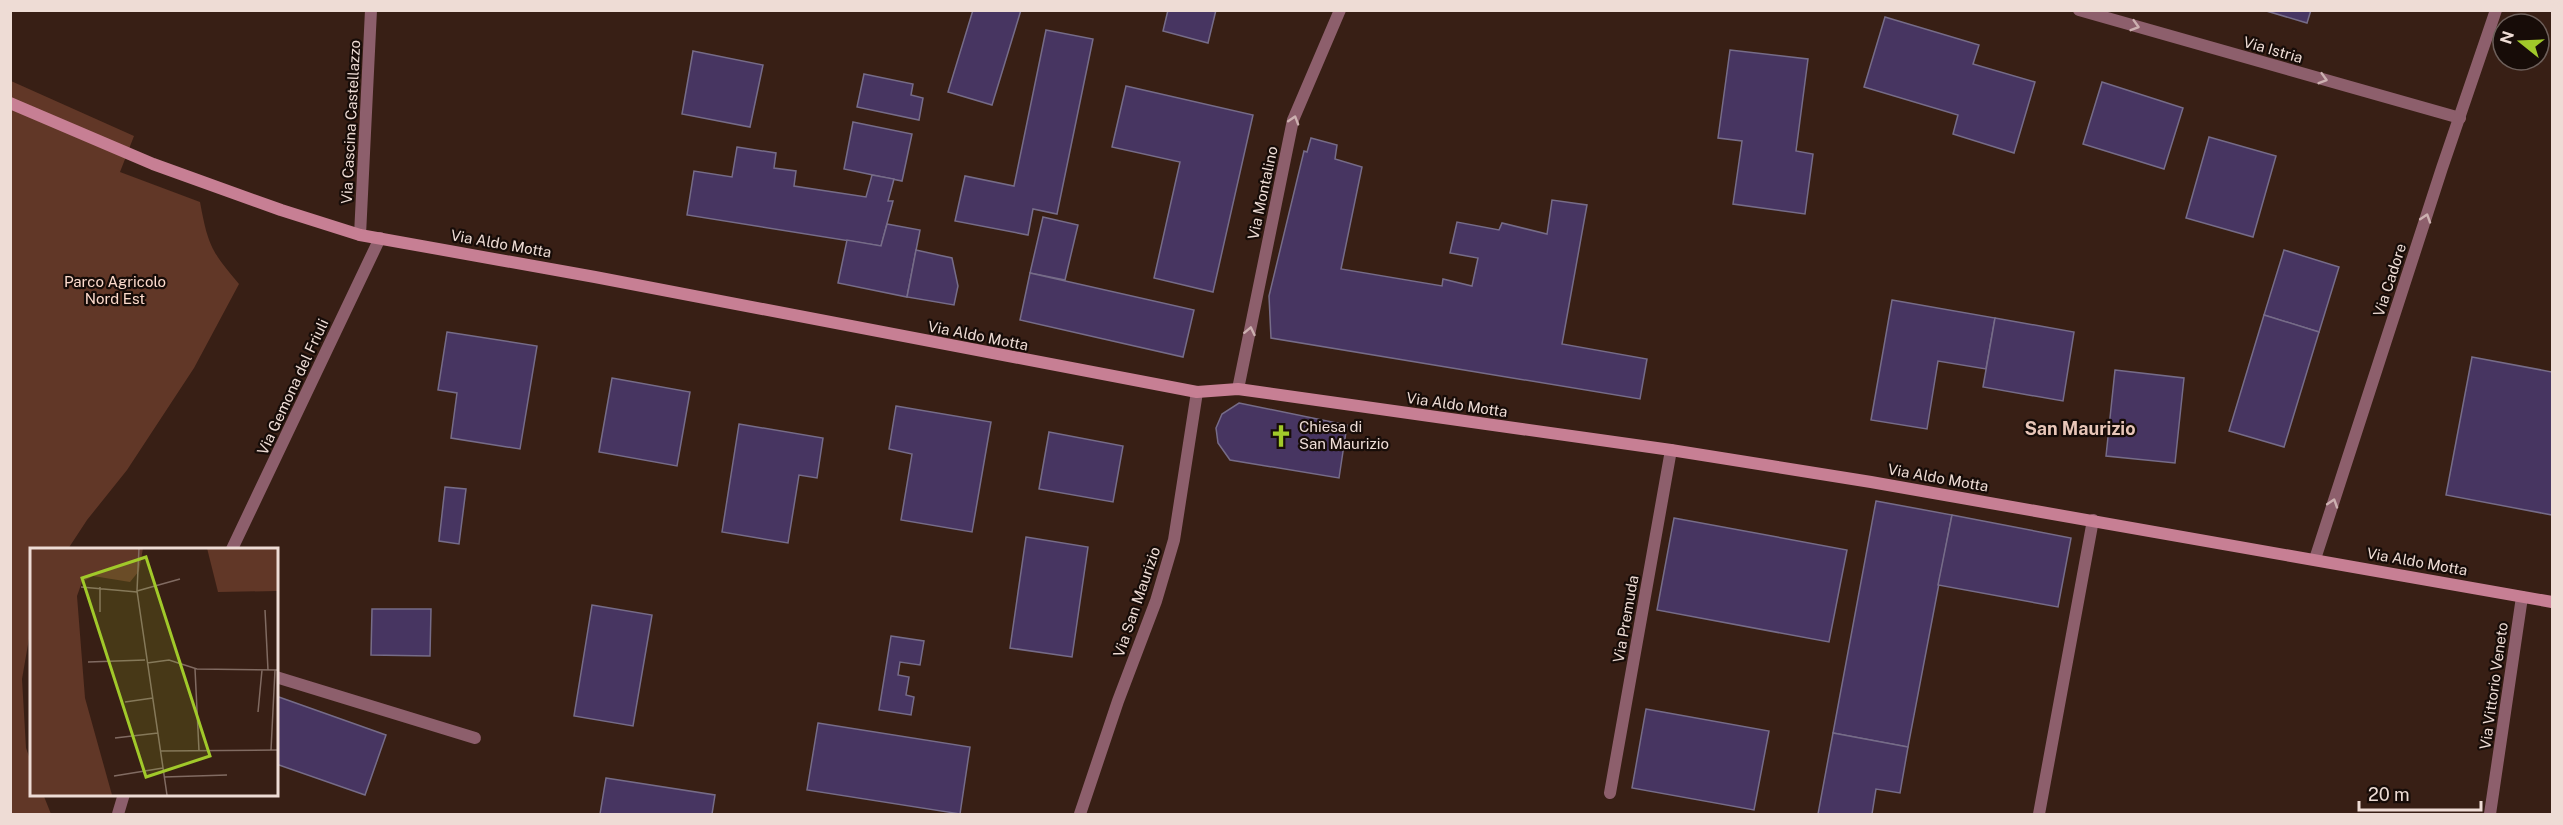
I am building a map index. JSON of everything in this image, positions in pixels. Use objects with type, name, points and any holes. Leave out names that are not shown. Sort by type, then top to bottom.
[{"type":"street","name":"Via Cascina Castellazzo","points":[[360,234],[371,10]]},
{"type":"street","name":"Via Montalino","points":[[1238,389],[1293,120],[1340,10]]},
{"type":"street","name":"Via Istria","points":[[2079,10],[2460,118]]},
{"type":"street","name":"Via Cadore","points":[[2315,559],[2442,168],[2496,10]]},
{"type":"street","name":"Via Aldo Motta","points":[[10,103],[153,164],[281,210],[380,238],[1197,392],[1238,389],[1671,450],[2093,520],[2553,602]]},
{"type":"street","name":"Via Gemona del Friuli","points":[[232,548],[380,238]]},
{"type":"street","name":"Via San Maurizio","points":[[1080,814],[1118,701],[1156,601],[1174,540],[1197,392]]},
{"type":"street","name":"Via Premuda","points":[[1611,793],[1671,450]]},
{"type":"street","points":[[2038,814],[2093,520]]},
{"type":"street","name":"Via Vittorio Veneto","points":[[2490,814],[2522,597]]},
{"type":"street","points":[[278,678],[475,738]]},
{"type":"street","points":[[118,814],[124,795]]},
{"type":"green space","name":"Parco Agricolo Nord Est","points":[[11,81],[134,136],[120,172],[200,202],[212,247],[239,284],[194,368],[127,470],[87,520],[69,548],[30,548],[30,633],[22,679],[26,748],[30,759],[30,795],[43,795],[51,814],[11,814]]},
{"type":"building","points":[[973,10],[1021,10],[992,105],[948,92]]},
{"type":"building","points":[[1168,10],[1216,10],[1208,43],[1163,31]]},
{"type":"building","points":[[2263,10],[2311,10],[2307,23]]},
{"type":"building","points":[[1885,17],[1979,45],[1973,64],[2035,82],[2014,153],[1953,134],[1958,115],[1864,87]]},
{"type":"building","points":[[1046,30],[1093,39],[1057,214],[1033,209],[1028,235],[955,221],[965,176],[1014,186]]},
{"type":"building","points":[[1730,50],[1808,59],[1796,151],[1813,154],[1805,214],[1733,204],[1742,141],[1718,138]]},
{"type":"building","points":[[693,51],[763,65],[750,127],[682,114]]},
{"type":"building","points":[[864,74],[913,84],[911,95],[923,98],[919,120],[857,107]]},
{"type":"building","points":[[2102,82],[2183,108],[2164,169],[2083,144]]},
{"type":"building","points":[[1126,86],[1253,115],[1213,292],[1154,278],[1180,162],[1112,147]]},
{"type":"building","points":[[853,122],[912,134],[902,181],[844,169]]},
{"type":"building","points":[[2209,137],[2276,156],[2253,237],[2186,218]]},
{"type":"building","points":[[1311,138],[1337,145],[1335,159],[1362,167],[1341,269],[1442,286],[1443,279],[1472,286],[1478,258],[1450,253],[1457,222],[1499,230],[1502,223],[1547,234],[1552,200],[1587,205],[1562,344],[1647,359],[1640,399],[1271,338],[1269,296],[1304,151],[1307,152]]},
{"type":"building","points":[[737,147],[776,153],[774,168],[796,171],[794,186],[866,197],[872,175],[894,179],[888,201],[893,201],[881,246],[687,215],[694,171],[732,177]]},
{"type":"building","points":[[1043,217],[1078,225],[1065,280],[1030,273]]},
{"type":"building","points":[[887,224],[920,230],[907,297],[838,283],[847,240],[881,246]]},
{"type":"building","points":[[916,250],[952,258],[958,286],[954,305],[907,297]]},
{"type":"building","points":[[2284,250],[2339,267],[2319,332],[2264,315]]},
{"type":"building","points":[[1030,273],[1194,310],[1183,357],[1020,320]]},
{"type":"building","points":[[1892,300],[1995,318],[1986,369],[1938,361],[1927,429],[1871,420]]},
{"type":"building","points":[[2264,315],[2319,332],[2284,447],[2229,431]]},
{"type":"building","points":[[1995,318],[2074,332],[2063,401],[1983,387]]},
{"type":"building","points":[[447,332],[537,346],[520,449],[451,438],[457,393],[438,390]]},
{"type":"building","points":[[2472,357],[2552,372],[2552,515],[2446,495]]},
{"type":"building","points":[[2115,370],[2184,378],[2175,463],[2106,456]]},
{"type":"building","points":[[612,378],[690,392],[677,466],[599,452]]},
{"type":"building","name":"Chiesa di San Maurizio","points":[[1239,403],[1347,425],[1339,478],[1230,460],[1218,443],[1216,428],[1222,414]]},
{"type":"building","points":[[896,406],[991,422],[972,532],[901,520],[912,454],[889,449]]},
{"type":"building","points":[[739,424],[823,438],[817,478],[799,475],[788,543],[722,532]]},
{"type":"building","points":[[1049,432],[1123,446],[1113,502],[1039,489]]},
{"type":"building","points":[[445,487],[466,489],[459,544],[439,541]]},
{"type":"building","points":[[1876,501],[1952,515],[1908,747],[1833,733]]},
{"type":"building","points":[[1952,515],[2071,538],[2058,607],[1938,585]]},
{"type":"building","points":[[1674,518],[1847,550],[1829,642],[1657,610]]},
{"type":"building","points":[[1026,537],[1088,547],[1072,657],[1010,648]]},
{"type":"building","points":[[592,605],[652,615],[633,726],[574,716]]},
{"type":"building","points":[[372,609],[431,609],[430,656],[371,655]]},
{"type":"building","points":[[891,636],[924,641],[920,665],[900,662],[898,675],[909,677],[906,695],[914,697],[911,715],[879,710]]},
{"type":"building","points":[[278,697],[386,735],[365,795],[278,765]]},
{"type":"building","points":[[1646,709],[1769,731],[1754,810],[1632,788]]},
{"type":"building","points":[[818,723],[970,747],[960,814],[807,790]]},
{"type":"building","points":[[1833,733],[1908,747],[1900,793],[1876,789],[1872,814],[1818,814]]},
{"type":"building","points":[[606,778],[715,795],[712,814],[600,814]]},
{"type":"place","name":"Chiesa di San Maurizio","points":[[1281,436]]},
{"type":"district","name":"San Maurizio","points":[[2080,429]]}]
